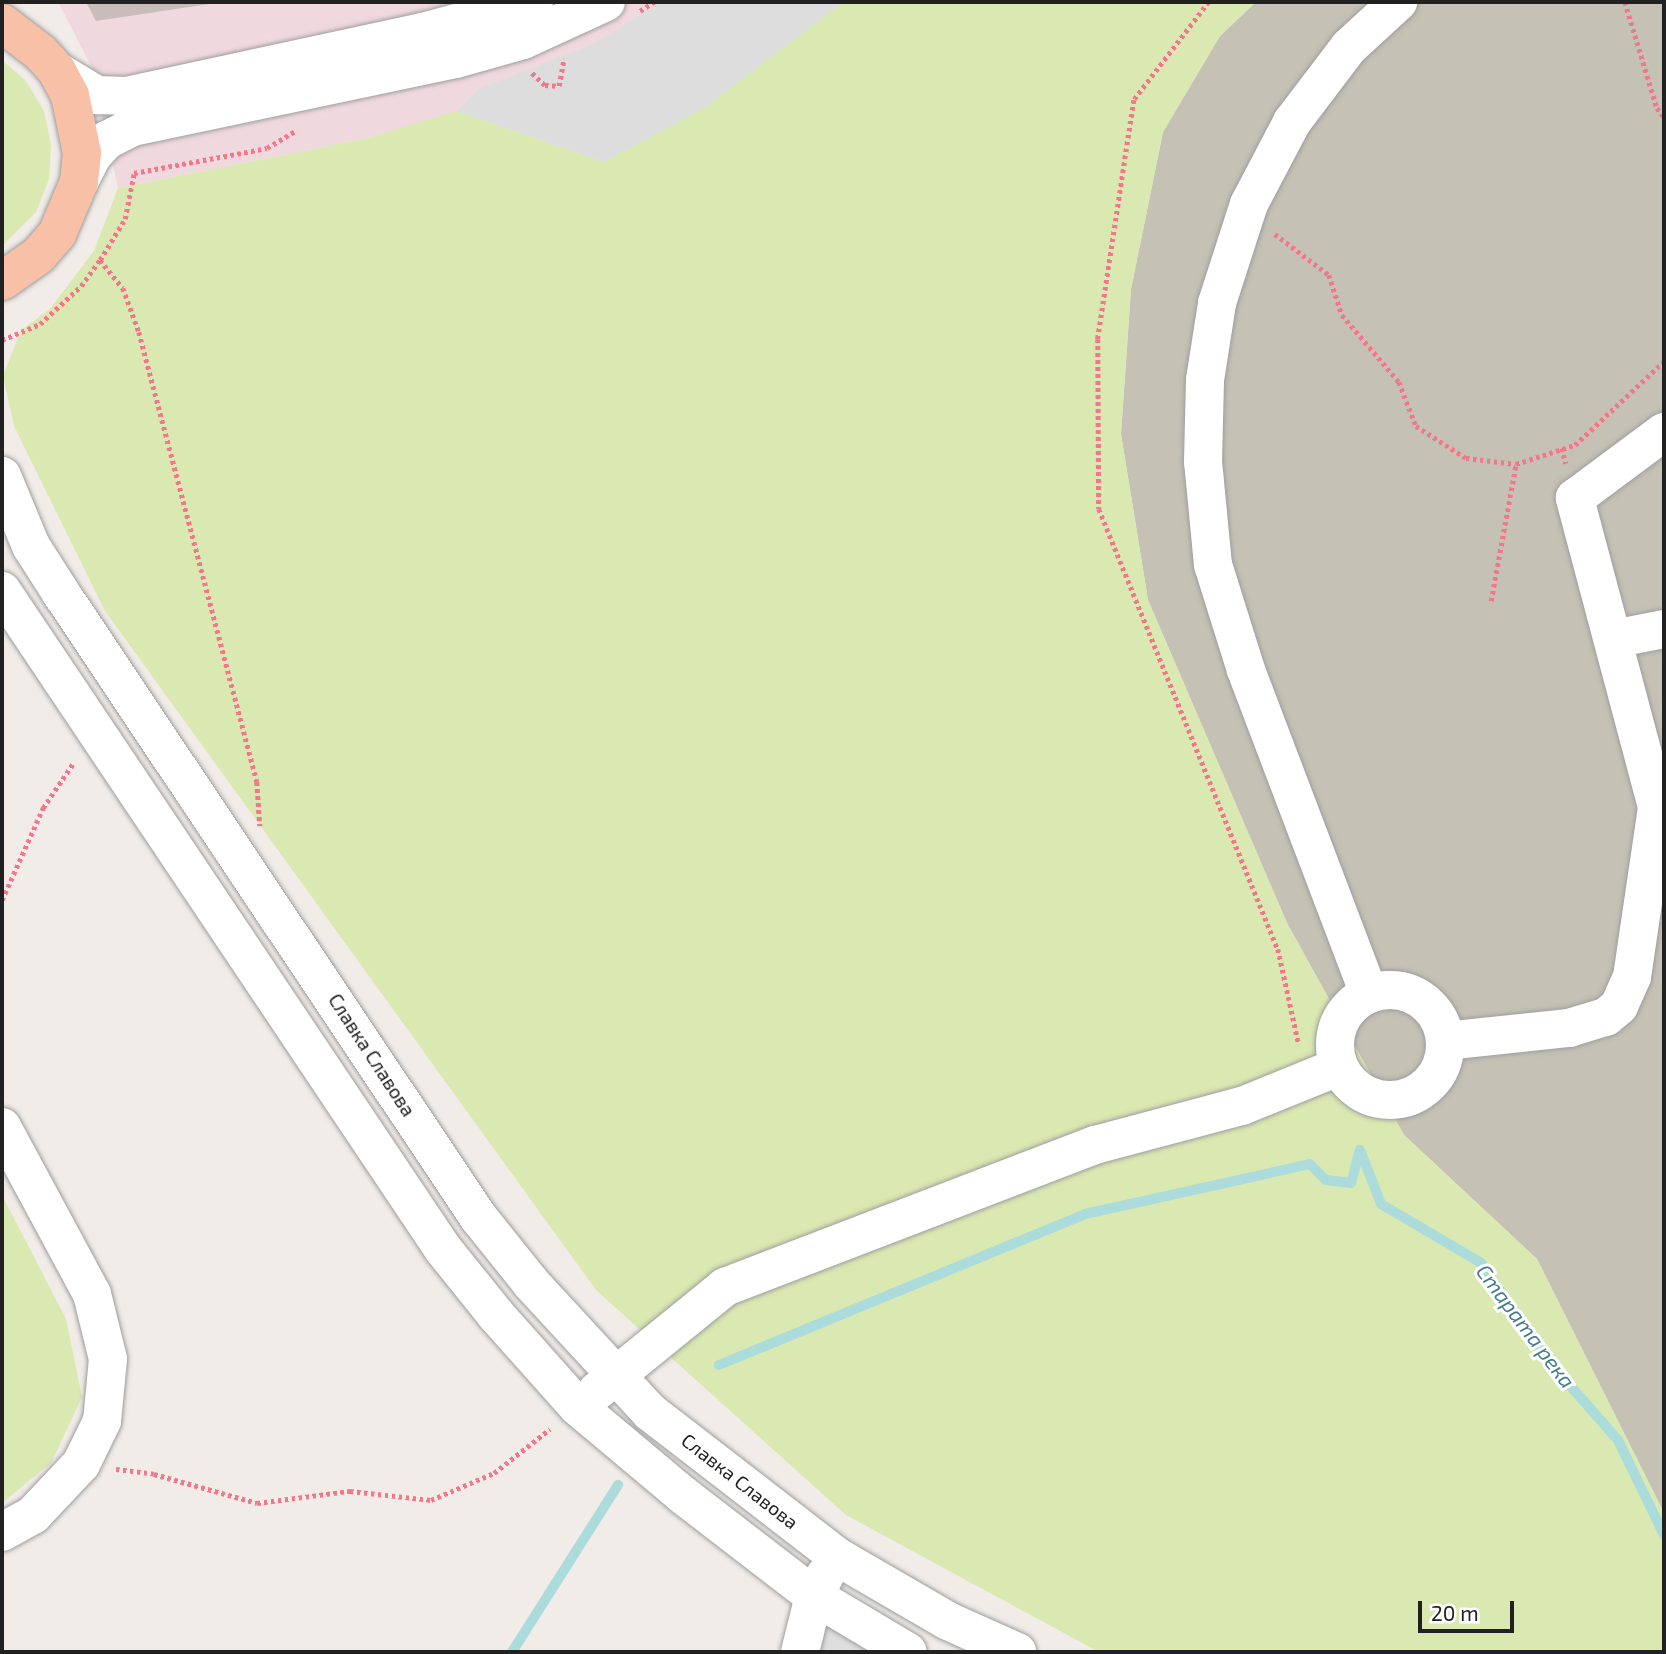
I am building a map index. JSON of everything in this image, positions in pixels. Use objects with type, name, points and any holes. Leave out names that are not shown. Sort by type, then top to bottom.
[{"type":"main road","points":[[2,23],[41,53],[57,72],[79,126],[79,182],[64,221],[39,255],[2,281]]},
{"type":"street","points":[[57,72],[97,95],[126,96],[423,32],[534,2]]},
{"type":"street","points":[[79,182],[92,156],[107,140],[134,127],[456,59],[523,40],[582,17],[606,2]]},
{"type":"street","points":[[1368,994],[1246,670],[1213,565],[1203,462],[1205,380],[1217,303],[1243,223],[1292,122],[1349,47],[1398,2]]},
{"type":"street","points":[[2,296],[39,255]]},
{"type":"street","points":[[1446,1041],[1569,1028],[1606,1017],[1619,1006],[1632,977],[1657,807],[1575,498],[1664,432]]},
{"type":"street","name":"Славка Славова","points":[[2,476],[31,546],[61,593],[479,1218],[531,1283],[650,1412],[836,1556],[948,1620],[1017,1652]]},
{"type":"street","points":[[2,591],[99,730],[443,1248],[578,1407],[814,1596],[908,1652]]},
{"type":"street","points":[[1613,639],[1664,629]]},
{"type":"street","points":[[578,1407],[725,1287],[1095,1145],[1242,1106],[1322,1073],[1342,1016],[1368,994],[1403,991],[1419,998],[1442,1024],[1446,1041],[1444,1059],[1431,1082],[1411,1097],[1394,1101],[1360,1093],[1322,1073]]},
{"type":"street","points":[[2,1127],[92,1294],[108,1359],[102,1421],[81,1464],[33,1515],[2,1532]]},
{"type":"street","points":[[800,1652],[814,1596],[836,1556]]},
{"type":"path","points":[[1209,2],[1135,100],[1098,340],[1099,509],[1278,949],[1322,1073]]},
{"type":"path","points":[[1625,2],[1657,108],[1664,117]]},
{"type":"path","points":[[531,66],[537,80],[559,86],[565,51]]},
{"type":"path","points":[[2,340],[40,324],[81,286],[125,219],[134,173],[267,148],[302,127]]},
{"type":"path","points":[[1243,223],[1280,236],[1329,275],[1342,315],[1399,382],[1416,426],[1466,458],[1516,464],[1575,445],[1664,361]]},
{"type":"path","points":[[100,260],[123,288],[139,332],[257,782],[261,837]]},
{"type":"path","points":[[1491,601],[1516,464]]},
{"type":"path","points":[[2,900],[43,808],[99,730]]},
{"type":"path","points":[[81,1464],[154,1474],[257,1503],[350,1491],[431,1500],[494,1473],[578,1407]]},
{"type":"shaded area","points":[[58,2],[844,2],[364,139],[118,188],[91,66]]},
{"type":"shaded area","points":[[661,2],[844,2],[704,108],[604,162],[457,111],[478,89],[593,44]]},
{"type":"shaded area","points":[[1256,2],[1664,2],[1664,1513],[1537,1259],[1404,1135],[1287,923],[1148,600],[1121,434],[1131,289],[1163,132],[1220,36]]},
{"type":"shaded area","points":[[814,1596],[908,1652],[800,1652]]},
{"type":"green space","points":[[844,2],[1256,2],[1220,36],[1163,132],[1131,289],[1121,434],[1148,600],[1287,923],[1404,1135],[1537,1259],[1664,1513],[1664,1652],[1099,1652],[846,1515],[596,1290],[105,611],[14,426],[3,376],[21,330],[49,310],[94,251],[118,188],[364,139],[457,111],[604,162]]},
{"type":"green space","points":[[2,60],[26,81],[44,111],[51,145],[49,179],[36,212],[2,246]]},
{"type":"green space","points":[[2,1195],[66,1319],[82,1397],[51,1463],[2,1503]]},
{"type":"building","points":[[86,2],[216,2],[216,3],[96,21]]},
{"type":"waterway","name":"Старата река","points":[[1360,1150],[1381,1204],[1481,1263],[1552,1365],[1618,1440],[1664,1535]]},
{"type":"waterway","points":[[719,1365],[1085,1214],[1310,1164],[1326,1180],[1351,1183],[1360,1150]]},
{"type":"waterway","points":[[512,1652],[618,1485]]}]
